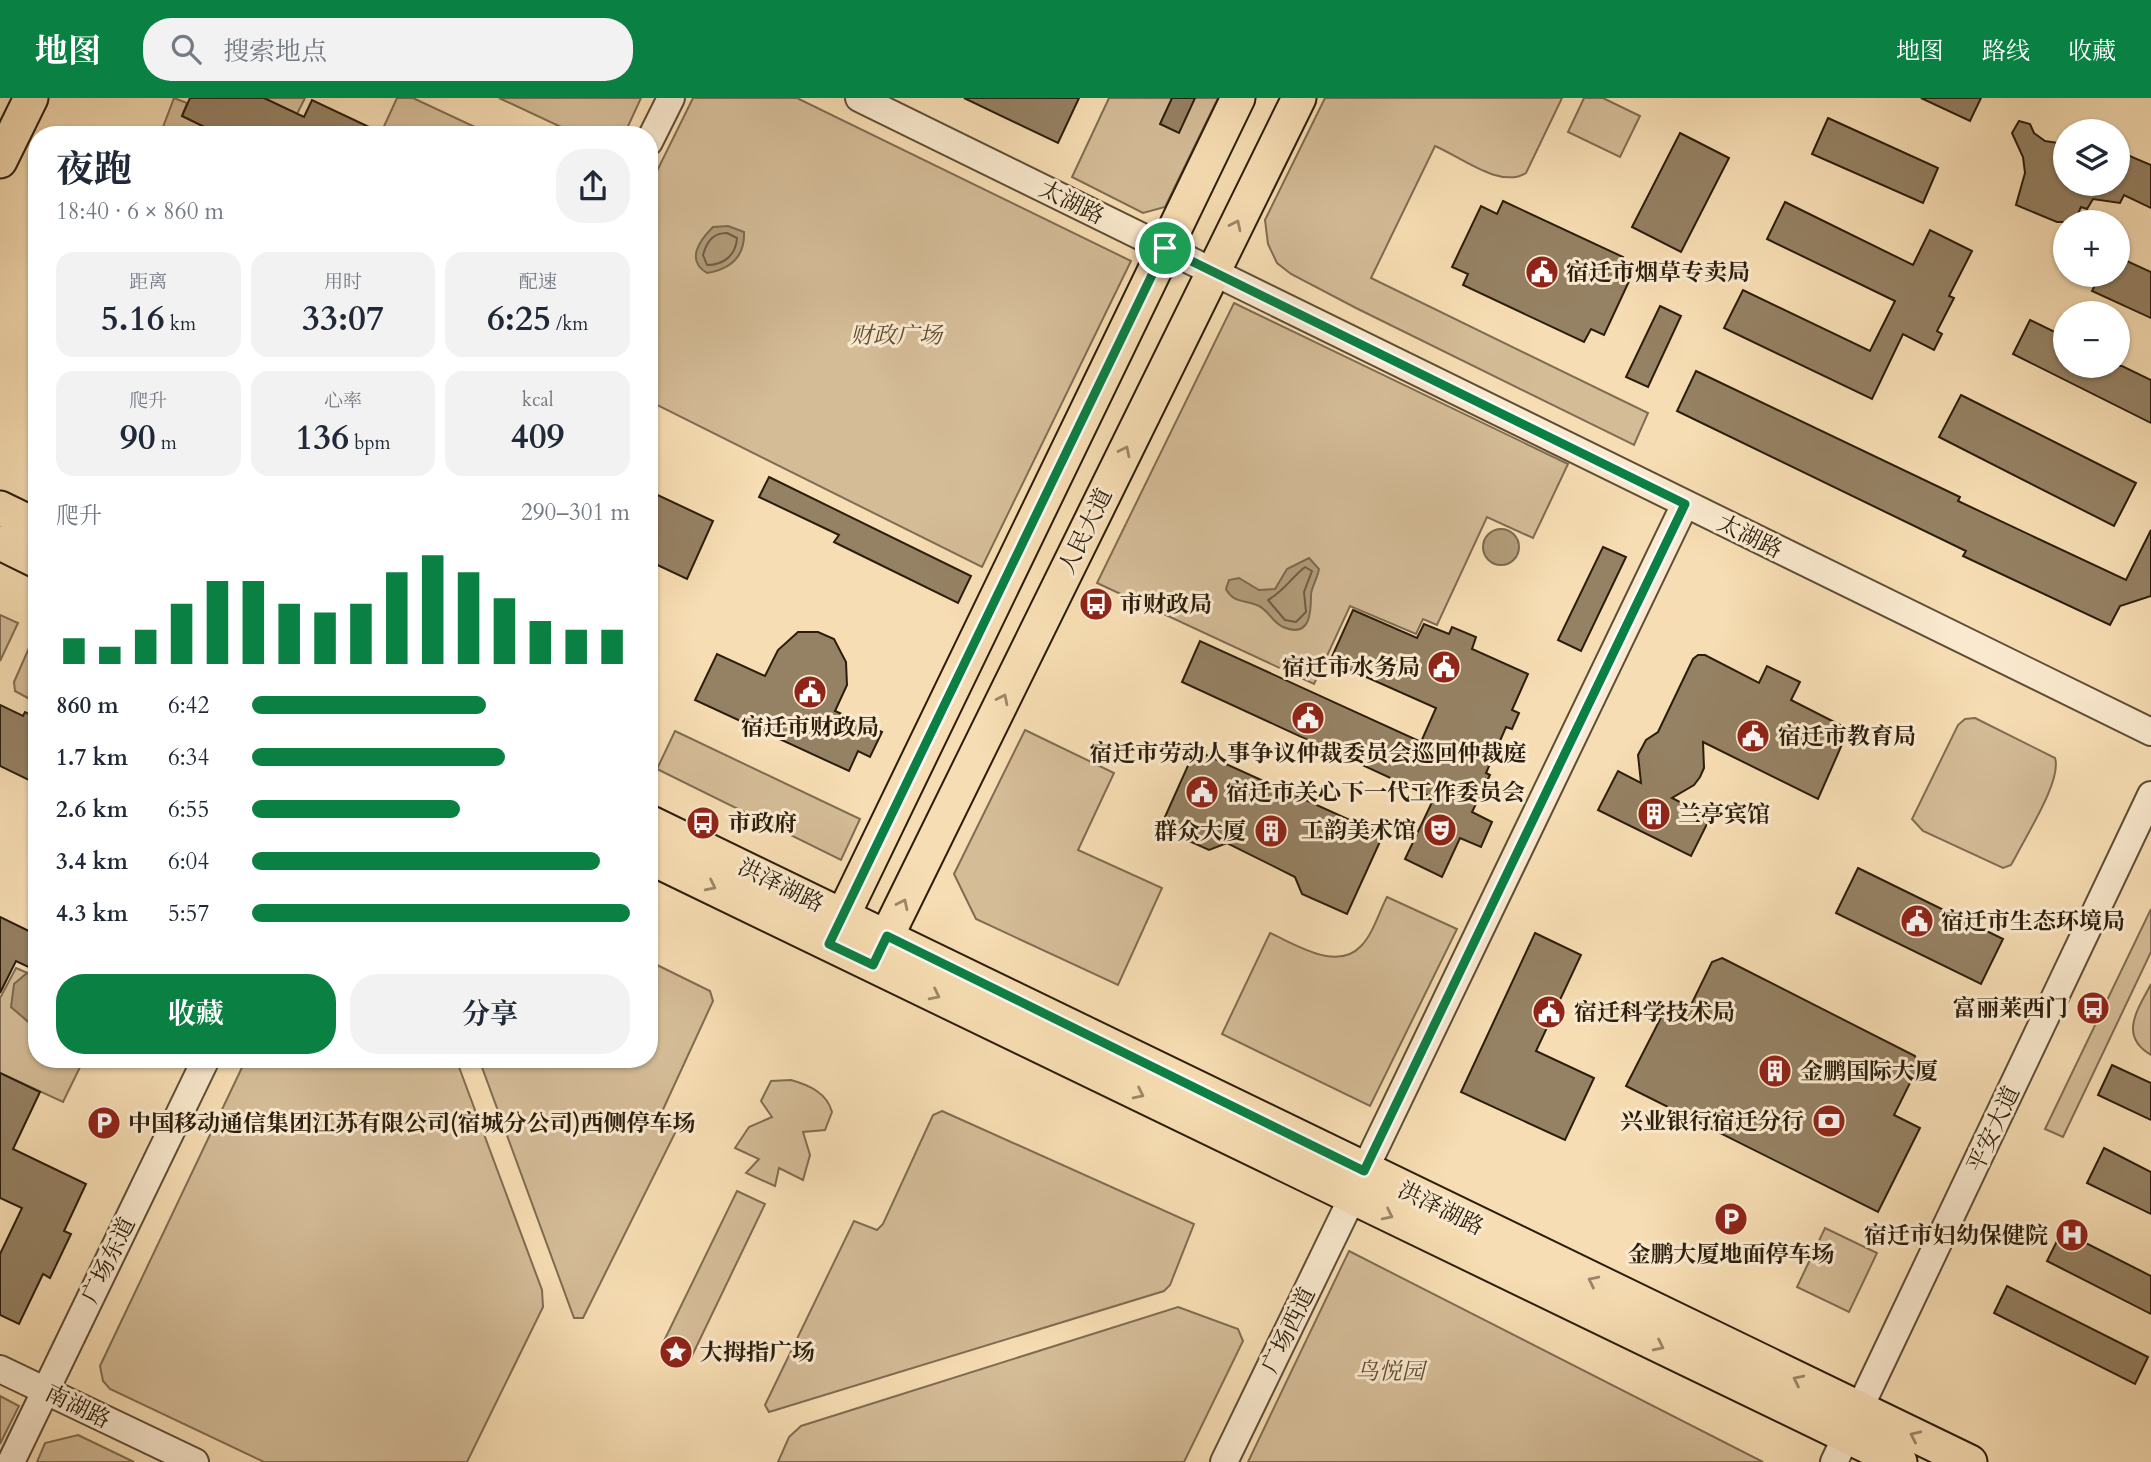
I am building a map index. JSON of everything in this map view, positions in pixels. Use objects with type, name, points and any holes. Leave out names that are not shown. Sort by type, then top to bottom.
[{"type":"main road","points":[[0,161],[31,98]]},
{"type":"main road","points":[[836,929],[1238,98]]},
{"type":"main road","name":"人民大道","points":[[880,951],[1299,98]]},
{"type":"main road","points":[[8,527],[28,550]]},
{"type":"main road","name":"洪泽湖路","points":[[658,827],[836,929],[1358,1184],[1900,1462]]},
{"type":"main road","name":"洪泽湖路","points":[[658,860],[836,929]]},
{"type":"main road","name":"洪泽湖路","points":[[1847,1436],[1970,1462]]},
{"type":"street","points":[[657,126],[671,98]]},
{"type":"street","name":"太湖路","points":[[859,98],[2151,732]]},
{"type":"street","name":"广场西道","points":[[1224,1462],[1685,504]]},
{"type":"street","name":"平安大道","points":[[1847,1436],[2151,795]]},
{"type":"street","name":"广场东道","points":[[11,1462],[202,1068]]},
{"type":"street","name":"南湖路","points":[[0,1369],[195,1462]]},
{"type":"green space","points":[[174,98],[187,103],[182,116],[203,126],[163,126]]},
{"type":"green space","points":[[264,98],[305,98],[297,114]]},
{"type":"green space","points":[[397,98],[413,98],[473,126],[384,126]]},
{"type":"green space","points":[[499,98],[641,98],[628,126],[559,126]]},
{"type":"green space","name":"财政广场","points":[[693,98],[797,98],[1131,261],[982,567],[658,405],[658,169]]},
{"type":"green space","points":[[1109,98],[1218,98],[1165,207],[1143,213],[1072,177]]},
{"type":"green space","points":[[1325,98],[1562,98],[1526,173],[1516,177],[1504,177],[1480,170],[1435,146],[1371,278],[1648,413],[1634,445],[1356,308],[1291,274],[1277,263],[1268,244],[1265,220]]},
{"type":"green space","points":[[1584,98],[1603,98],[1640,116],[1620,157],[1568,132]]},
{"type":"green space","points":[[1234,303],[1568,464],[1533,538],[1487,517],[1437,625],[1423,619],[1416,634],[1350,606],[1314,684],[1097,583]]},
{"type":"green space","points":[[0,615],[18,623],[0,661]]},
{"type":"green space","points":[[28,650],[28,698],[15,691],[14,682]]},
{"type":"green space","points":[[1975,718],[2055,758],[2056,768],[2049,793],[2011,865],[2003,868],[1923,831],[1912,819],[1958,725],[1965,719]]},
{"type":"green space","points":[[1025,730],[1114,773],[1078,850],[1162,888],[1118,985],[976,919],[954,874]]},
{"type":"green space","points":[[675,731],[860,819],[841,860],[658,769]]},
{"type":"green space","points":[[1387,897],[1457,929],[1370,1106],[1222,1034],[1270,933],[1303,949],[1328,956],[1351,953],[1361,946],[1369,935]]},
{"type":"green space","points":[[2151,909],[2151,952],[2063,1137],[2045,1129]]},
{"type":"green space","points":[[658,965],[710,991],[713,1001],[660,1116],[661,1124],[676,1131],[583,1318],[574,1318],[482,1068],[658,1068]]},
{"type":"green space","points":[[16,968],[28,973],[28,1068],[80,1068],[63,1102],[0,1073],[0,998]]},
{"type":"green space","points":[[2151,984],[2151,1055],[2141,1048],[2133,1031],[2137,1012]]},
{"type":"green space","points":[[242,1068],[459,1068],[542,1290],[543,1307],[467,1462],[264,1462],[110,1389],[103,1381],[100,1366]]},
{"type":"green space","points":[[791,1080],[822,1095],[832,1112],[825,1130],[803,1132],[810,1155],[803,1180],[779,1168],[775,1186],[746,1173],[759,1159],[735,1148],[749,1127],[772,1117],[761,1101],[771,1081]]},
{"type":"green space","points":[[942,1111],[1194,1224],[1170,1285],[1164,1291],[769,1412],[765,1405],[854,1221],[877,1230],[883,1224],[933,1115]]},
{"type":"green space","points":[[737,1191],[765,1204],[690,1360],[685,1358],[679,1346],[673,1345],[666,1349],[661,1347]]},
{"type":"green space","points":[[1825,1228],[1877,1253],[1849,1312],[1797,1287]]},
{"type":"green space","name":"鸟悦园","points":[[1349,1251],[1763,1462],[1248,1462]]},
{"type":"green space","points":[[1178,1307],[1238,1329],[1243,1341],[1184,1462],[778,1462],[789,1437],[801,1426]]},
{"type":"green space","points":[[0,1396],[19,1406],[0,1444]]},
{"type":"green space","points":[[78,1435],[134,1462],[37,1462],[45,1443]]},
{"type":"water","points":[[728,226],[744,232],[739,255],[730,265],[707,273],[697,262],[697,250],[713,227]]},
{"type":"water","points":[[1501,529],[1513,535],[1519,547],[1513,559],[1501,565],[1489,559],[1483,547],[1489,535]]},
{"type":"water","points":[[1309,558],[1319,569],[1311,592],[1308,622],[1299,629],[1283,627],[1262,608],[1236,599],[1226,589],[1229,580],[1239,578],[1259,590],[1275,589],[1287,569]]},
{"type":"water","points":[[28,973],[28,1022],[11,1007],[14,984]]},
{"type":"building","points":[[190,98],[264,98],[304,117],[312,100],[367,126],[203,126],[182,116]]},
{"type":"building","points":[[964,98],[1079,98],[1058,143]]},
{"type":"building","points":[[1172,98],[1195,98],[1179,133],[1160,124]]},
{"type":"building","points":[[1921,98],[1981,98],[1970,121]]},
{"type":"building","points":[[1828,118],[1938,168],[1923,203],[1812,154]]},
{"type":"building","points":[[2019,121],[2030,124],[2034,133],[2045,141],[2053,142],[2053,196],[2124,196],[2120,203],[2093,199],[2087,209],[2081,207],[2080,210],[2053,210],[2053,220],[2016,205],[2025,173],[2023,157],[2012,133]]},
{"type":"building","points":[[1680,133],[1729,158],[1681,252],[1632,227]]},
{"type":"building","points":[[2130,156],[2151,165],[2151,208],[2126,196],[2130,196]]},
{"type":"building","name":"宿迁市烟草专卖局","points":[[1503,201],[1623,257],[1617,271],[1631,277],[1604,335],[1591,329],[1584,342],[1463,285],[1468,274],[1452,267],[1481,206],[1497,214]]},
{"type":"building","points":[[1785,202],[1913,265],[1930,230],[1972,251],[1949,296],[1954,298],[1937,331],[1942,334],[1934,350],[1903,334],[1872,399],[1724,328],[1743,290],[1870,351],[1895,301],[1767,239]]},
{"type":"building","points":[[2130,262],[2151,272],[2151,318],[2130,308],[2130,301],[2114,301],[2092,291],[2094,287],[2130,287]]},
{"type":"building","points":[[1660,306],[1681,316],[1648,387],[1626,377]]},
{"type":"building","points":[[2030,320],[2053,331],[2053,374],[2013,354]]},
{"type":"building","points":[[2130,370],[2151,380],[2151,423],[2061,378],[2130,378]]},
{"type":"building","points":[[1696,371],[1960,497],[1958,501],[2126,580],[2151,530],[2151,596],[2120,606],[2110,625],[1963,556],[1966,551],[1677,411]]},
{"type":"building","points":[[1961,395],[2136,483],[2114,526],[1939,437]]},
{"type":"building","points":[[769,477],[971,576],[958,603],[834,542],[839,535],[759,497]]},
{"type":"building","points":[[658,495],[713,521],[687,579],[658,565]]},
{"type":"building","points":[[1603,547],[1626,557],[1581,651],[1558,640]]},
{"type":"building","points":[[1353,610],[1417,638],[1424,624],[1449,634],[1452,627],[1476,637],[1472,649],[1528,674],[1512,710],[1519,713],[1512,729],[1506,727],[1486,773],[1490,775],[1472,812],[1492,822],[1481,847],[1460,838],[1442,877],[1405,859],[1434,798],[1182,682],[1200,641],[1421,742],[1436,708],[1330,661]]},
{"type":"building","points":[[798,632],[818,632],[834,639],[846,662],[847,685],[835,711],[882,732],[870,757],[858,751],[849,771],[695,700],[717,654],[765,676],[778,650]]},
{"type":"building","points":[[1698,655],[1705,655],[1759,683],[1767,666],[1800,682],[1791,700],[1846,728],[1847,733],[1818,799],[1703,742],[1704,768],[1700,777],[1694,785],[1672,798],[1710,818],[1691,856],[1598,810],[1618,771],[1641,783],[1638,755],[1646,740],[1658,732],[1693,659]]},
{"type":"building","points":[[0,705],[23,716],[25,712],[28,714],[28,780],[0,766]]},
{"type":"building","name":"群众大厦","points":[[1195,750],[1383,835],[1347,914],[1302,894],[1295,877],[1227,843],[1209,850],[1160,828]]},
{"type":"building","points":[[1858,868],[2003,939],[1981,984],[1836,913]]},
{"type":"building","points":[[0,917],[28,931],[28,967],[16,961],[0,993]]},
{"type":"building","points":[[1535,933],[1581,955],[1536,1051],[1594,1078],[1565,1140],[1461,1092]]},
{"type":"building","name":"金鹏国际大厦","points":[[1722,958],[1915,1056],[1915,1073],[1894,1115],[1920,1128],[1878,1212],[1626,1086],[1670,1000],[1689,1009],[1712,962]]},
{"type":"building","points":[[2112,1065],[2151,1083],[2151,1120],[2098,1095]]},
{"type":"building","points":[[0,1073],[40,1092],[13,1149],[86,1184],[64,1231],[71,1234],[50,1278],[43,1274],[19,1324],[0,1315],[0,1254],[22,1208],[0,1198]]},
{"type":"building","points":[[2104,1148],[2151,1172],[2151,1214],[2087,1183]]},
{"type":"building","points":[[2062,1231],[2151,1276],[2151,1314],[2047,1261]]},
{"type":"building","points":[[2007,1286],[2148,1357],[2135,1384],[1994,1313]]},
{"type":"place","name":"宿迁市烟草专卖局","points":[[1542,272]]},
{"type":"place","name":"市财政局","points":[[1096,604]]},
{"type":"place","name":"宿迁市水务局","points":[[1444,667]]},
{"type":"place","name":"宿迁市财政局","points":[[810,692]]},
{"type":"place","name":"宿迁市劳动人事争议仲裁委员会巡回仲裁庭","points":[[1308,718]]},
{"type":"place","name":"宿迁市教育局","points":[[1753,736]]},
{"type":"place","name":"宿迁市关心下一代工作委员会","points":[[1202,792]]},
{"type":"place","name":"兰亭宾馆","points":[[1654,814]]},
{"type":"place","name":"市政府","points":[[703,823]]},
{"type":"place","name":"工韵美术馆","points":[[1440,830]]},
{"type":"place","name":"群众大厦","points":[[1271,831]]},
{"type":"place","name":"宿迁市生态环境局","points":[[1917,921]]},
{"type":"place","name":"富丽莱西门","points":[[2093,1008]]},
{"type":"place","name":"宿迁科学技术局","points":[[1549,1012]]},
{"type":"place","name":"金鹏国际大厦","points":[[1775,1071]]},
{"type":"place","name":"兴业银行宿迁分行","points":[[1829,1121]]},
{"type":"place","name":"中国移动通信集团江苏有限公司(宿城分公司)西侧停车场","points":[[104,1123]]},
{"type":"place","name":"金鹏大厦地面停车场","points":[[1731,1219]]},
{"type":"place","name":"宿迁市妇幼保健院","points":[[2072,1235]]},
{"type":"place","name":"大拇指广场","points":[[676,1352]]},
{"type":"route","points":[[1165,248],[1685,504],[1364,1171],[887,936],[873,965],[829,944],[1165,248]]}]
